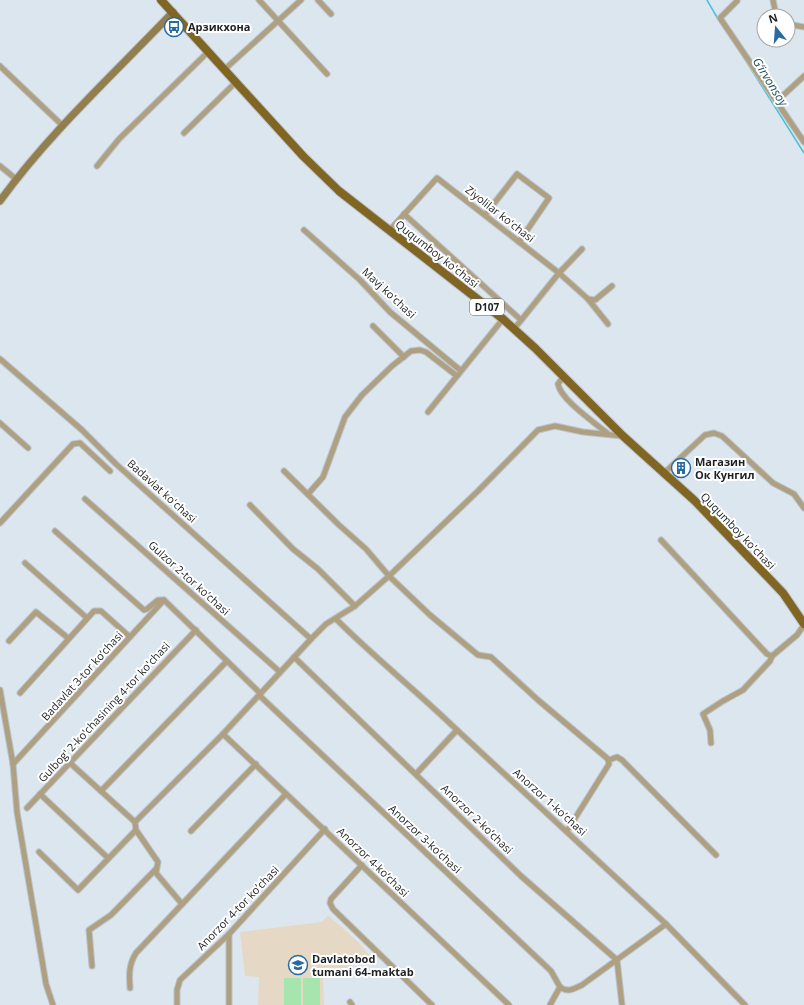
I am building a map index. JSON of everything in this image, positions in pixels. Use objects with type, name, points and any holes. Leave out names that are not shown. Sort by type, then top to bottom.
[{"type":"main road","name":"Ququmboy ko'chasi","points":[[161,0],[303,156],[339,191],[503,319],[623,436],[695,501],[783,593],[804,625]]},
{"type":"street","points":[[259,0],[327,74]]},
{"type":"street","points":[[225,69],[301,0]]},
{"type":"street","points":[[318,0],[331,14]]},
{"type":"street","points":[[737,1],[720,18],[744,51],[776,102],[804,142]]},
{"type":"street","points":[[0,201],[16,179],[63,126],[173,12]]},
{"type":"street","points":[[97,166],[119,139],[209,51]]},
{"type":"street","points":[[0,66],[63,126]]},
{"type":"street","points":[[776,102],[804,76]]},
{"type":"street","points":[[184,133],[236,82]]},
{"type":"street","points":[[0,166],[16,179]]},
{"type":"street","points":[[485,214],[517,174],[549,198],[519,242]]},
{"type":"street","name":"Ziyolilar koʻchasi","points":[[404,214],[436,178],[485,214],[559,273],[588,300],[608,324]]},
{"type":"street","points":[[389,231],[404,214],[521,320]]},
{"type":"street","name":"Mavj koʻchasi","points":[[304,230],[360,280],[390,312],[460,370]]},
{"type":"street","points":[[514,329],[559,273],[582,249]]},
{"type":"street","points":[[588,300],[595,300],[612,286]]},
{"type":"street","points":[[428,412],[457,376],[460,370],[503,319]]},
{"type":"street","points":[[373,326],[404,357]]},
{"type":"street","points":[[308,494],[323,477],[345,418],[362,395],[411,351],[423,350],[457,376]]},
{"type":"street","name":"Badavlat koʻchasi","points":[[0,359],[82,430],[116,464],[311,639]]},
{"type":"street","points":[[563,377],[558,384],[559,390],[568,403],[607,434]]},
{"type":"street","points":[[0,423],[28,448]]},
{"type":"street","points":[[135,822],[223,734],[326,624],[355,606],[389,576],[478,491],[538,430],[555,426],[583,432],[623,436]]},
{"type":"street","points":[[664,474],[706,435],[714,433],[722,436],[773,483],[794,494],[804,508]]},
{"type":"street","points":[[0,522],[73,444],[80,443],[110,471]]},
{"type":"street","points":[[284,471],[339,525],[366,549],[389,576],[430,615],[478,655],[491,657],[609,760]]},
{"type":"street","name":"Gulzor 2-tor koʼchasi","points":[[85,499],[280,672]]},
{"type":"street","points":[[250,505],[293,549],[318,569],[355,606]]},
{"type":"street","points":[[55,530],[144,610],[158,600],[164,600]]},
{"type":"street","points":[[661,540],[761,650],[772,656]]},
{"type":"street","points":[[25,563],[87,618]]},
{"type":"street","name":"Аnorzor 3-koʼchasi","points":[[164,600],[260,693],[261,697],[551,972],[560,987]]},
{"type":"street","name":"Badavlat 3-tor koʼchasi","points":[[13,764],[164,600]]},
{"type":"street","points":[[20,692],[68,638],[94,612],[101,611],[130,637]]},
{"type":"street","points":[[8,641],[36,612],[68,638]]},
{"type":"street","name":"Аnorzor 1-koʼchasi","points":[[336,619],[371,654],[434,707],[666,924],[745,1005]]},
{"type":"street","points":[[711,743],[710,730],[703,714],[743,690],[766,666],[772,656],[796,635],[804,625]]},
{"type":"street","name":"Gulbog' 2-ko'chasining 4-tor ko'chasi","points":[[27,808],[196,630]]},
{"type":"street","name":"Аnorzor 2-koʼchasi","points":[[294,657],[521,876],[617,960]]},
{"type":"street","points":[[101,791],[227,661]]},
{"type":"street","points":[[0,690],[13,764],[17,812],[46,984],[53,1005]]},
{"type":"street","points":[[416,774],[457,730]]},
{"type":"street","name":"Аnorzor 4-koʼchasi","points":[[223,734],[286,794],[326,829],[509,1005]]},
{"type":"street","points":[[609,760],[617,757],[622,760],[716,855]]},
{"type":"street","points":[[567,831],[595,788],[609,764],[609,760]]},
{"type":"street","points":[[70,763],[135,822],[136,830],[158,862],[156,869],[111,915],[89,930],[92,966]]},
{"type":"street","points":[[191,831],[256,764]]},
{"type":"street","points":[[40,794],[108,858]]},
{"type":"street","points":[[130,988],[131,961],[136,952],[286,794]]},
{"type":"street","name":"Anorzor 4-tor koʼchasi","points":[[177,1005],[177,990],[180,980],[229,934],[326,829]]},
{"type":"street","points":[[39,852],[78,890],[136,830]]},
{"type":"street","points":[[362,865],[331,899],[330,903],[332,909],[432,1005]]},
{"type":"street","points":[[156,869],[156,873],[182,904]]},
{"type":"street","points":[[550,1005],[560,987],[564,990],[571,991],[593,978],[666,924]]},
{"type":"street","points":[[229,934],[229,1005]]},
{"type":"street","points":[[617,960],[622,1005]]},
{"type":"shaded area","name":"Davlatobod tumani 64-maktab","points":[[328,915],[359,943],[371,957],[336,973],[323,975],[324,1005],[258,1005],[259,977],[245,976],[240,932],[322,922]]},
{"type":"green space","points":[[284,978],[301,978],[301,1005],[284,1005]]},
{"type":"green space","points":[[303,978],[320,978],[320,1005],[303,1005]]},
{"type":"waterway","name":"G‘irvonsoy","points":[[707,0],[718,19]]},
{"type":"waterway","name":"G‘irvonsoy","points":[[734,42],[804,153]]},
{"type":"place","name":"Арзикхона","points":[[174,27]]},
{"type":"place","name":"Магазин Ок Кунгил","points":[[681,468]]},
{"type":"place","name":"Davlatobod tumani 64-maktab","points":[[298,965]]}]
